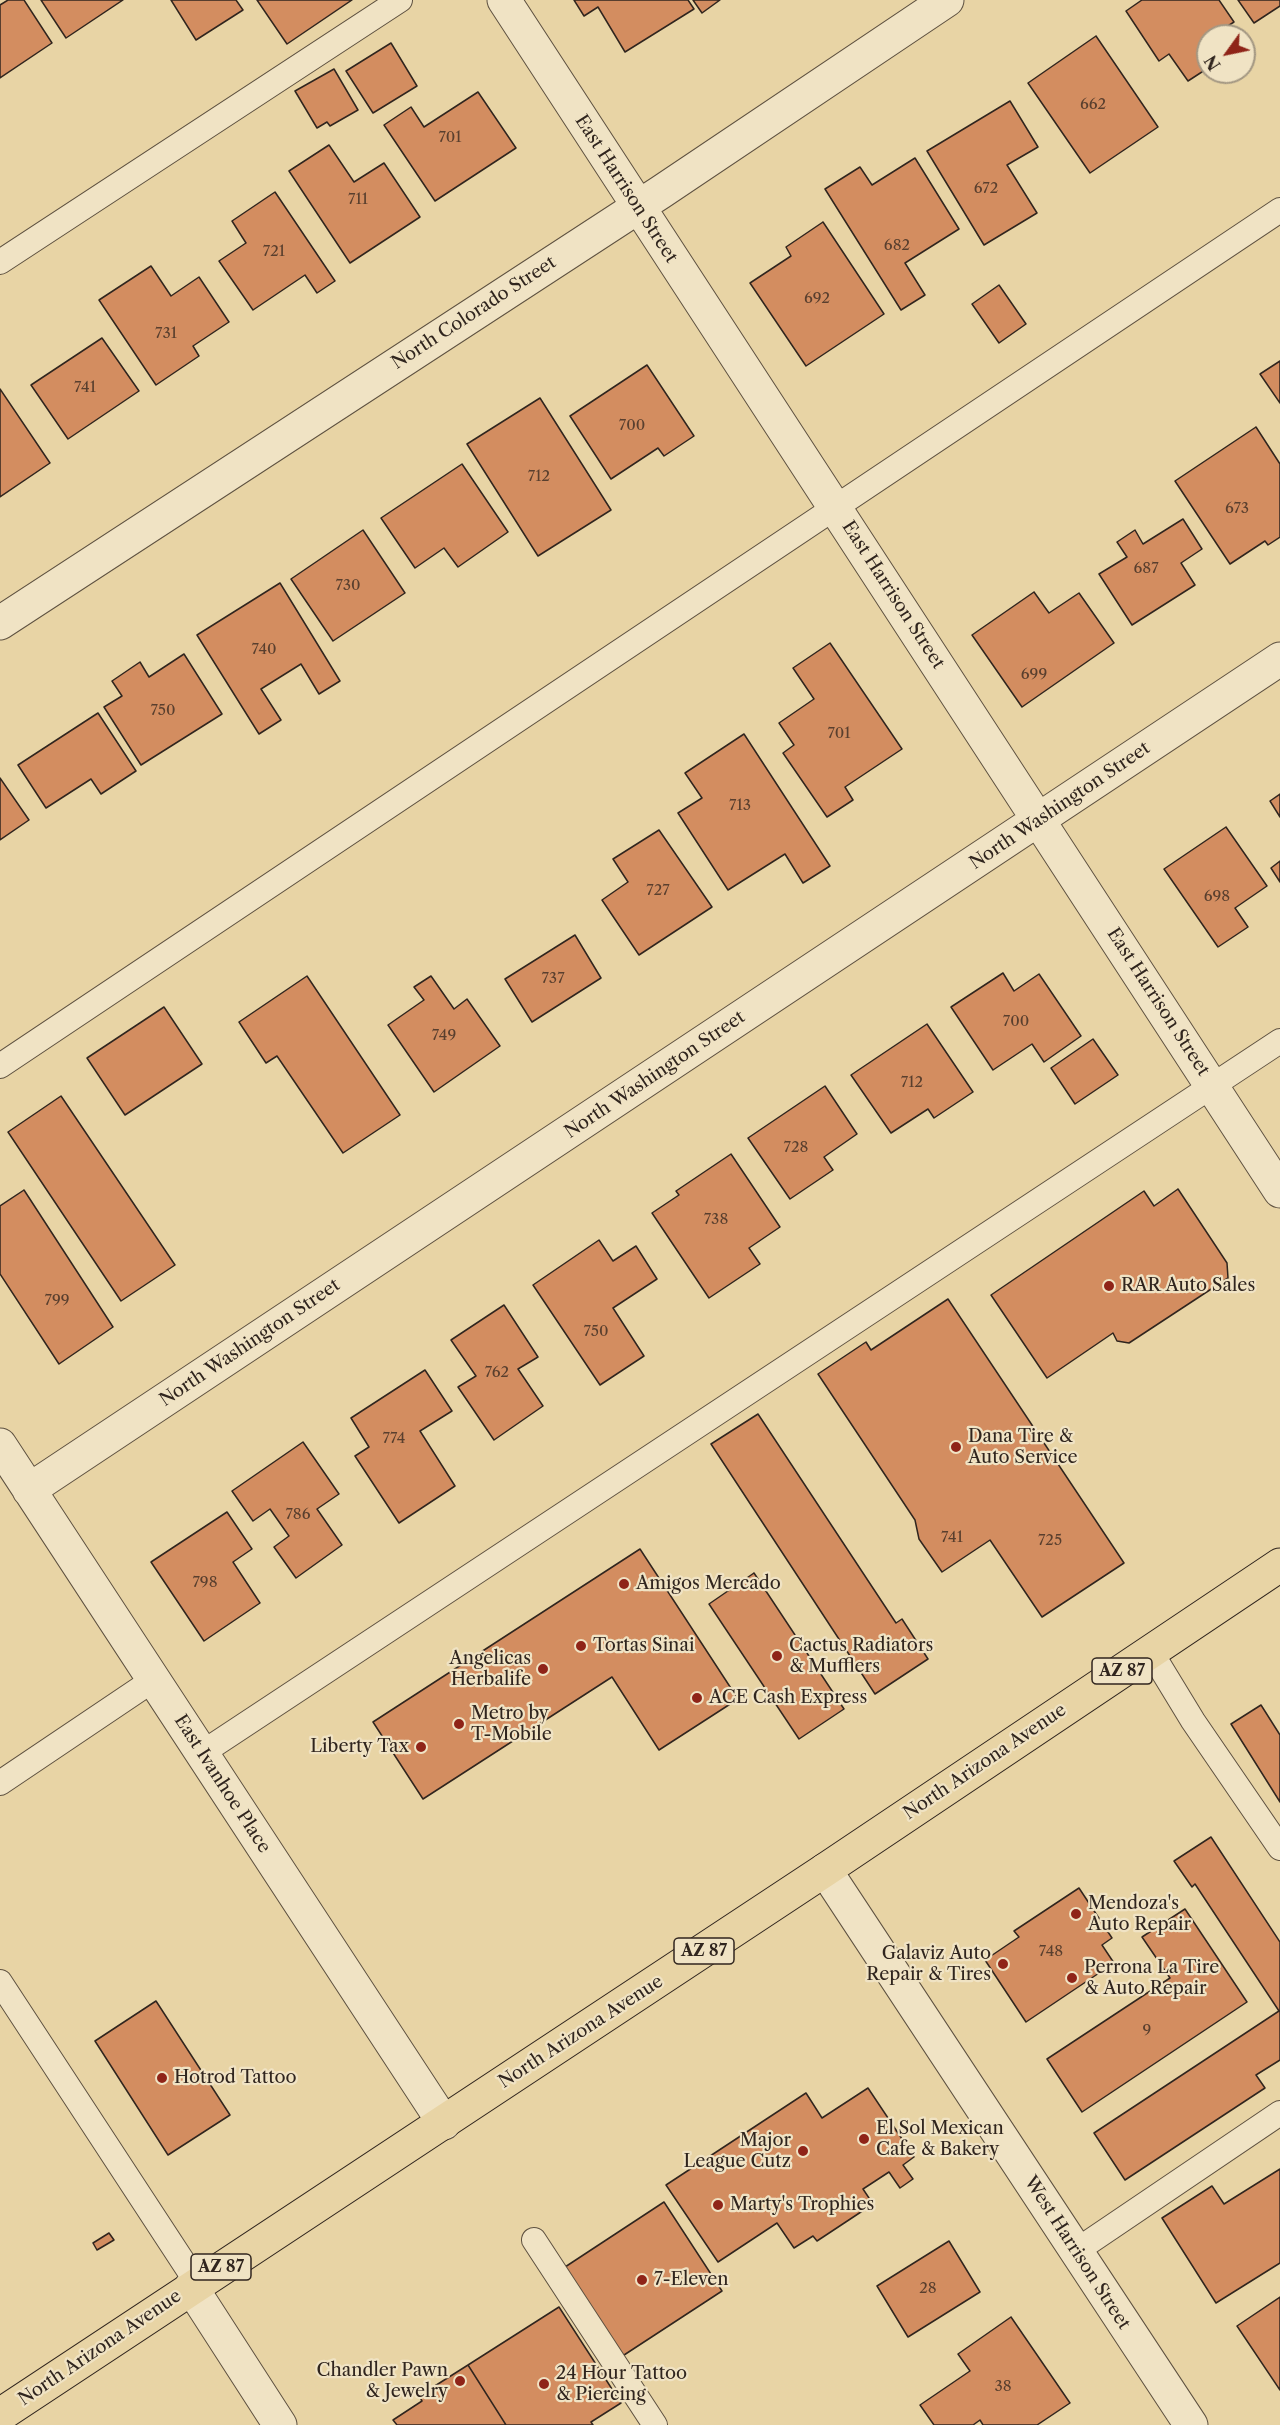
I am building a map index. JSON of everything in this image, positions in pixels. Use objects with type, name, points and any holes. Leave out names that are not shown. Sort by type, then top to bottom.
[{"type":"main road","name":"North Arizona Avenue","points":[[0,2415],[825,1870],[1280,1565]]},
{"type":"street","name":"East Harrison Street","points":[[504,0],[637,207],[1040,819],[1280,1191]]},
{"type":"street","name":"North Colorado Street","points":[[0,623],[637,207],[947,0]]},
{"type":"street","name":"North Washington Street","points":[[29,1490],[1280,659]]},
{"type":"street","name":"East Ivanhoe Place","points":[[4,1459],[29,1490],[444,2123]]},
{"type":"street","name":"West Harrison Street","points":[[825,1870],[1191,2425]]},
{"type":"street","points":[[194,2285],[280,2425]]},
{"type":"lane","points":[[0,262],[400,0]]},
{"type":"lane","points":[[0,1066],[1280,210]]},
{"type":"lane","points":[[202,1753],[1280,1041]]},
{"type":"lane","points":[[1151,1652],[1193,1721],[1280,1848]]},
{"type":"lane","points":[[0,1783],[153,1680]]},
{"type":"lane","points":[[0,1982],[194,2285]]},
{"type":"lane","points":[[1076,2251],[1280,2113]]},
{"type":"lane","points":[[534,2240],[655,2425]]},
{"type":"building","points":[[8,0],[24,0],[52,43],[0,78],[0,5]]},
{"type":"building","points":[[41,0],[123,0],[66,38]]},
{"type":"building","points":[[171,0],[236,0],[243,10],[196,40]]},
{"type":"building","points":[[257,0],[352,0],[287,44]]},
{"type":"building","points":[[574,0],[688,0],[694,9],[625,52],[598,7],[584,16]]},
{"type":"building","points":[[693,0],[720,0],[702,13]]},
{"type":"building","points":[[1142,0],[1219,0],[1234,22],[1231,24],[1196,24],[1196,76],[1188,81],[1169,54],[1159,61],[1126,11]]},
{"type":"building","points":[[1238,0],[1280,0],[1280,6],[1254,23]]},
{"type":"building","points":[[1096,36],[1158,127],[1090,173],[1028,83]]},
{"type":"building","points":[[391,43],[417,86],[373,113],[346,71]]},
{"type":"building","points":[[334,69],[358,110],[330,126],[327,122],[317,128],[295,91]]},
{"type":"building","points":[[478,92],[516,148],[435,201],[384,125],[411,107],[424,127]]},
{"type":"building","points":[[1010,101],[1038,147],[1007,165],[1037,213],[984,245],[927,151]]},
{"type":"building","points":[[329,145],[354,182],[384,163],[420,217],[350,263],[289,171]]},
{"type":"building","points":[[915,158],[959,229],[905,263],[925,295],[901,310],[825,189],[860,167],[872,185]]},
{"type":"building","points":[[275,192],[335,281],[317,293],[305,275],[253,310],[219,261],[246,243],[232,221]]},
{"type":"building","points":[[823,222],[884,314],[806,366],[750,283],[791,256],[786,247]]},
{"type":"building","points":[[151,266],[171,296],[199,277],[229,322],[193,346],[199,356],[156,385],[99,300]]},
{"type":"building","points":[[999,285],[1026,324],[999,343],[972,304]]},
{"type":"building","points":[[102,338],[139,391],[68,439],[31,385]]},
{"type":"building","points":[[1280,361],[1280,403],[1260,374]]},
{"type":"building","points":[[647,365],[694,436],[664,456],[658,448],[611,479],[570,416]]},
{"type":"building","points":[[0,389],[50,463],[0,497]]},
{"type":"building","points":[[540,398],[611,510],[538,556],[467,444]]},
{"type":"building","points":[[1256,427],[1280,464],[1280,537],[1268,545],[1265,541],[1230,564],[1175,481]]},
{"type":"building","points":[[462,464],[508,532],[458,567],[444,548],[415,568],[381,518]]},
{"type":"building","points":[[1183,519],[1202,549],[1181,563],[1195,585],[1132,625],[1099,574],[1127,557],[1117,542],[1135,530],[1143,544]]},
{"type":"building","points":[[363,530],[405,593],[333,641],[291,579]]},
{"type":"building","points":[[280,583],[340,681],[319,694],[301,664],[261,689],[281,720],[259,734],[197,635]]},
{"type":"building","points":[[1034,592],[1049,613],[1079,593],[1114,643],[1022,707],[972,635]]},
{"type":"building","points":[[830,643],[902,749],[845,787],[853,800],[827,817],[783,753],[794,745],[779,723],[814,699],[793,668]]},
{"type":"building","points":[[184,654],[222,714],[141,765],[104,707],[122,696],[112,681],[140,662],[149,677]]},
{"type":"building","points":[[98,713],[136,771],[101,794],[91,779],[46,808],[18,765]]},
{"type":"building","points":[[744,734],[830,866],[803,883],[785,854],[728,890],[678,813],[702,798],[685,773]]},
{"type":"building","points":[[0,778],[29,820],[0,840]]},
{"type":"building","points":[[1280,794],[1280,817],[1270,801]]},
{"type":"building","points":[[1226,827],[1267,886],[1235,908],[1248,927],[1218,947],[1164,869]]},
{"type":"building","points":[[659,830],[712,907],[639,955],[602,900],[628,882],[613,859]]},
{"type":"building","points":[[1280,861],[1280,882],[1271,868]]},
{"type":"building","points":[[575,935],[601,978],[532,1022],[505,979]]},
{"type":"building","points":[[1003,973],[1014,991],[1039,974],[1081,1036],[1044,1062],[1032,1044],[993,1070],[951,1007]]},
{"type":"building","points":[[307,976],[400,1115],[343,1153],[277,1056],[266,1063],[239,1022]]},
{"type":"building","points":[[431,976],[454,1009],[467,999],[500,1046],[434,1092],[388,1025],[424,1000],[414,987]]},
{"type":"building","points":[[164,1007],[202,1064],[125,1115],[87,1058]]},
{"type":"building","points":[[927,1024],[973,1092],[934,1118],[928,1109],[891,1133],[851,1075]]},
{"type":"building","points":[[1093,1039],[1118,1075],[1075,1104],[1051,1068]]},
{"type":"building","points":[[825,1086],[857,1134],[824,1157],[833,1170],[790,1199],[748,1138]]},
{"type":"building","points":[[61,1096],[175,1265],[121,1301],[8,1132]]},
{"type":"building","points":[[731,1154],[780,1227],[749,1248],[760,1264],[709,1298],[652,1213],[679,1195],[676,1191]]},
{"type":"building","name":"RAR Auto Sales","points":[[1178,1189],[1227,1263],[1228,1278],[1129,1343],[1117,1341],[1113,1333],[1047,1378],[991,1295],[1144,1191],[1154,1206]]},
{"type":"building","points":[[24,1190],[113,1327],[59,1364],[0,1274],[0,1206]]},
{"type":"building","points":[[599,1240],[613,1261],[636,1246],[657,1279],[613,1308],[644,1356],[600,1385],[533,1285]]},
{"type":"building","name":"Dana Tire & Auto Service","points":[[948,1299],[1124,1563],[1042,1617],[990,1540],[942,1572],[919,1539],[915,1520],[818,1374],[866,1342],[871,1350]]},
{"type":"building","points":[[504,1305],[538,1357],[518,1369],[543,1406],[494,1440],[458,1387],[476,1376],[451,1340]]},
{"type":"building","points":[[425,1370],[452,1411],[420,1431],[455,1486],[399,1523],[355,1456],[369,1447],[351,1418]]},
{"type":"building","points":[[758,1414],[896,1623],[902,1619],[928,1659],[875,1694],[711,1444]]},
{"type":"building","points":[[303,1442],[339,1494],[317,1509],[342,1545],[296,1578],[274,1547],[289,1536],[270,1509],[253,1521],[232,1491]]},
{"type":"building","points":[[227,1512],[252,1549],[233,1562],[260,1603],[204,1641],[151,1562]]},
{"type":"building","points":[[640,1549],[738,1699],[659,1750],[612,1677],[423,1799],[373,1722]]},
{"type":"building","name":"Cactus Radiators & Mufflers","points":[[754,1573],[844,1709],[799,1739],[709,1604]]},
{"type":"building","points":[[1261,1705],[1280,1735],[1280,1802],[1231,1724]]},
{"type":"building","points":[[1211,1837],[1280,1942],[1280,2060],[1256,2075],[1265,2088],[1125,2180],[1094,2133],[1279,2011],[1195,1884],[1192,1887],[1174,1861]]},
{"type":"building","points":[[1079,1888],[1112,1938],[1102,1945],[1114,1963],[1026,2022],[985,1960],[1019,1937],[1014,1931]]},
{"type":"building","points":[[1185,1909],[1247,2002],[1082,2112],[1047,2059],[1170,1978],[1142,1937]]},
{"type":"building","name":"Hotrod Tattoo","points":[[156,2001],[230,2115],[168,2155],[95,2041]]},
{"type":"building","points":[[868,2088],[914,2157],[903,2165],[913,2179],[900,2188],[889,2172],[863,2189],[873,2204],[817,2241],[813,2236],[794,2248],[777,2223],[718,2262],[666,2185],[806,2093],[822,2118]]},
{"type":"building","points":[[1280,2169],[1280,2263],[1216,2303],[1162,2218],[1212,2186],[1224,2204]]},
{"type":"building","name":"7-Eleven","points":[[664,2202],[722,2291],[621,2357],[562,2269]]},
{"type":"building","points":[[109,2233],[114,2240],[97,2250],[93,2243]]},
{"type":"building","points":[[949,2241],[980,2292],[908,2337],[877,2286]]},
{"type":"building","points":[[1280,2297],[1280,2390],[1237,2326]]},
{"type":"building","name":"24 Hour Tattoo & Piercing","points":[[559,2307],[621,2403],[591,2422],[593,2425],[506,2425],[468,2365]]},
{"type":"building","points":[[1011,2317],[1070,2403],[1037,2425],[983,2425],[980,2420],[973,2425],[934,2425],[920,2405],[970,2371],[958,2354]]},
{"type":"building","name":"Chandler Pawn & Jewelry","points":[[468,2365],[506,2425],[397,2425],[393,2420],[422,2401],[419,2396]]},
{"type":"place","name":"RAR Auto Sales","points":[[1109,1286]]},
{"type":"place","name":"Dana Tire & Auto Service","points":[[956,1447]]},
{"type":"place","name":"Amigos Mercado","points":[[624,1584]]},
{"type":"place","name":"Tortas Sinai","points":[[581,1646]]},
{"type":"place","name":"Cactus Radiators & Mufflers","points":[[777,1656]]},
{"type":"place","name":"Angelicas Herbalife","points":[[543,1669]]},
{"type":"place","name":"ACE Cash Express","points":[[697,1698]]},
{"type":"place","name":"Metro by T-Mobile","points":[[459,1724]]},
{"type":"place","name":"Liberty Tax","points":[[421,1747]]},
{"type":"place","name":"Mendoza's Auto Repair","points":[[1076,1914]]},
{"type":"place","name":"Galaviz Auto Repair & Tires","points":[[1003,1964]]},
{"type":"place","name":"Perrona La Tire & Auto Repair","points":[[1072,1978]]},
{"type":"place","name":"Hotrod Tattoo","points":[[162,2078]]},
{"type":"place","name":"El Sol Mexican Cafe & Bakery","points":[[864,2139]]},
{"type":"place","name":"Major League Cutz","points":[[803,2151]]},
{"type":"place","name":"Marty's Trophies","points":[[718,2205]]},
{"type":"place","name":"7-Eleven","points":[[642,2280]]},
{"type":"place","name":"Chandler Pawn & Jewelry","points":[[460,2381]]},
{"type":"place","name":"24 Hour Tattoo & Piercing","points":[[544,2384]]}]
